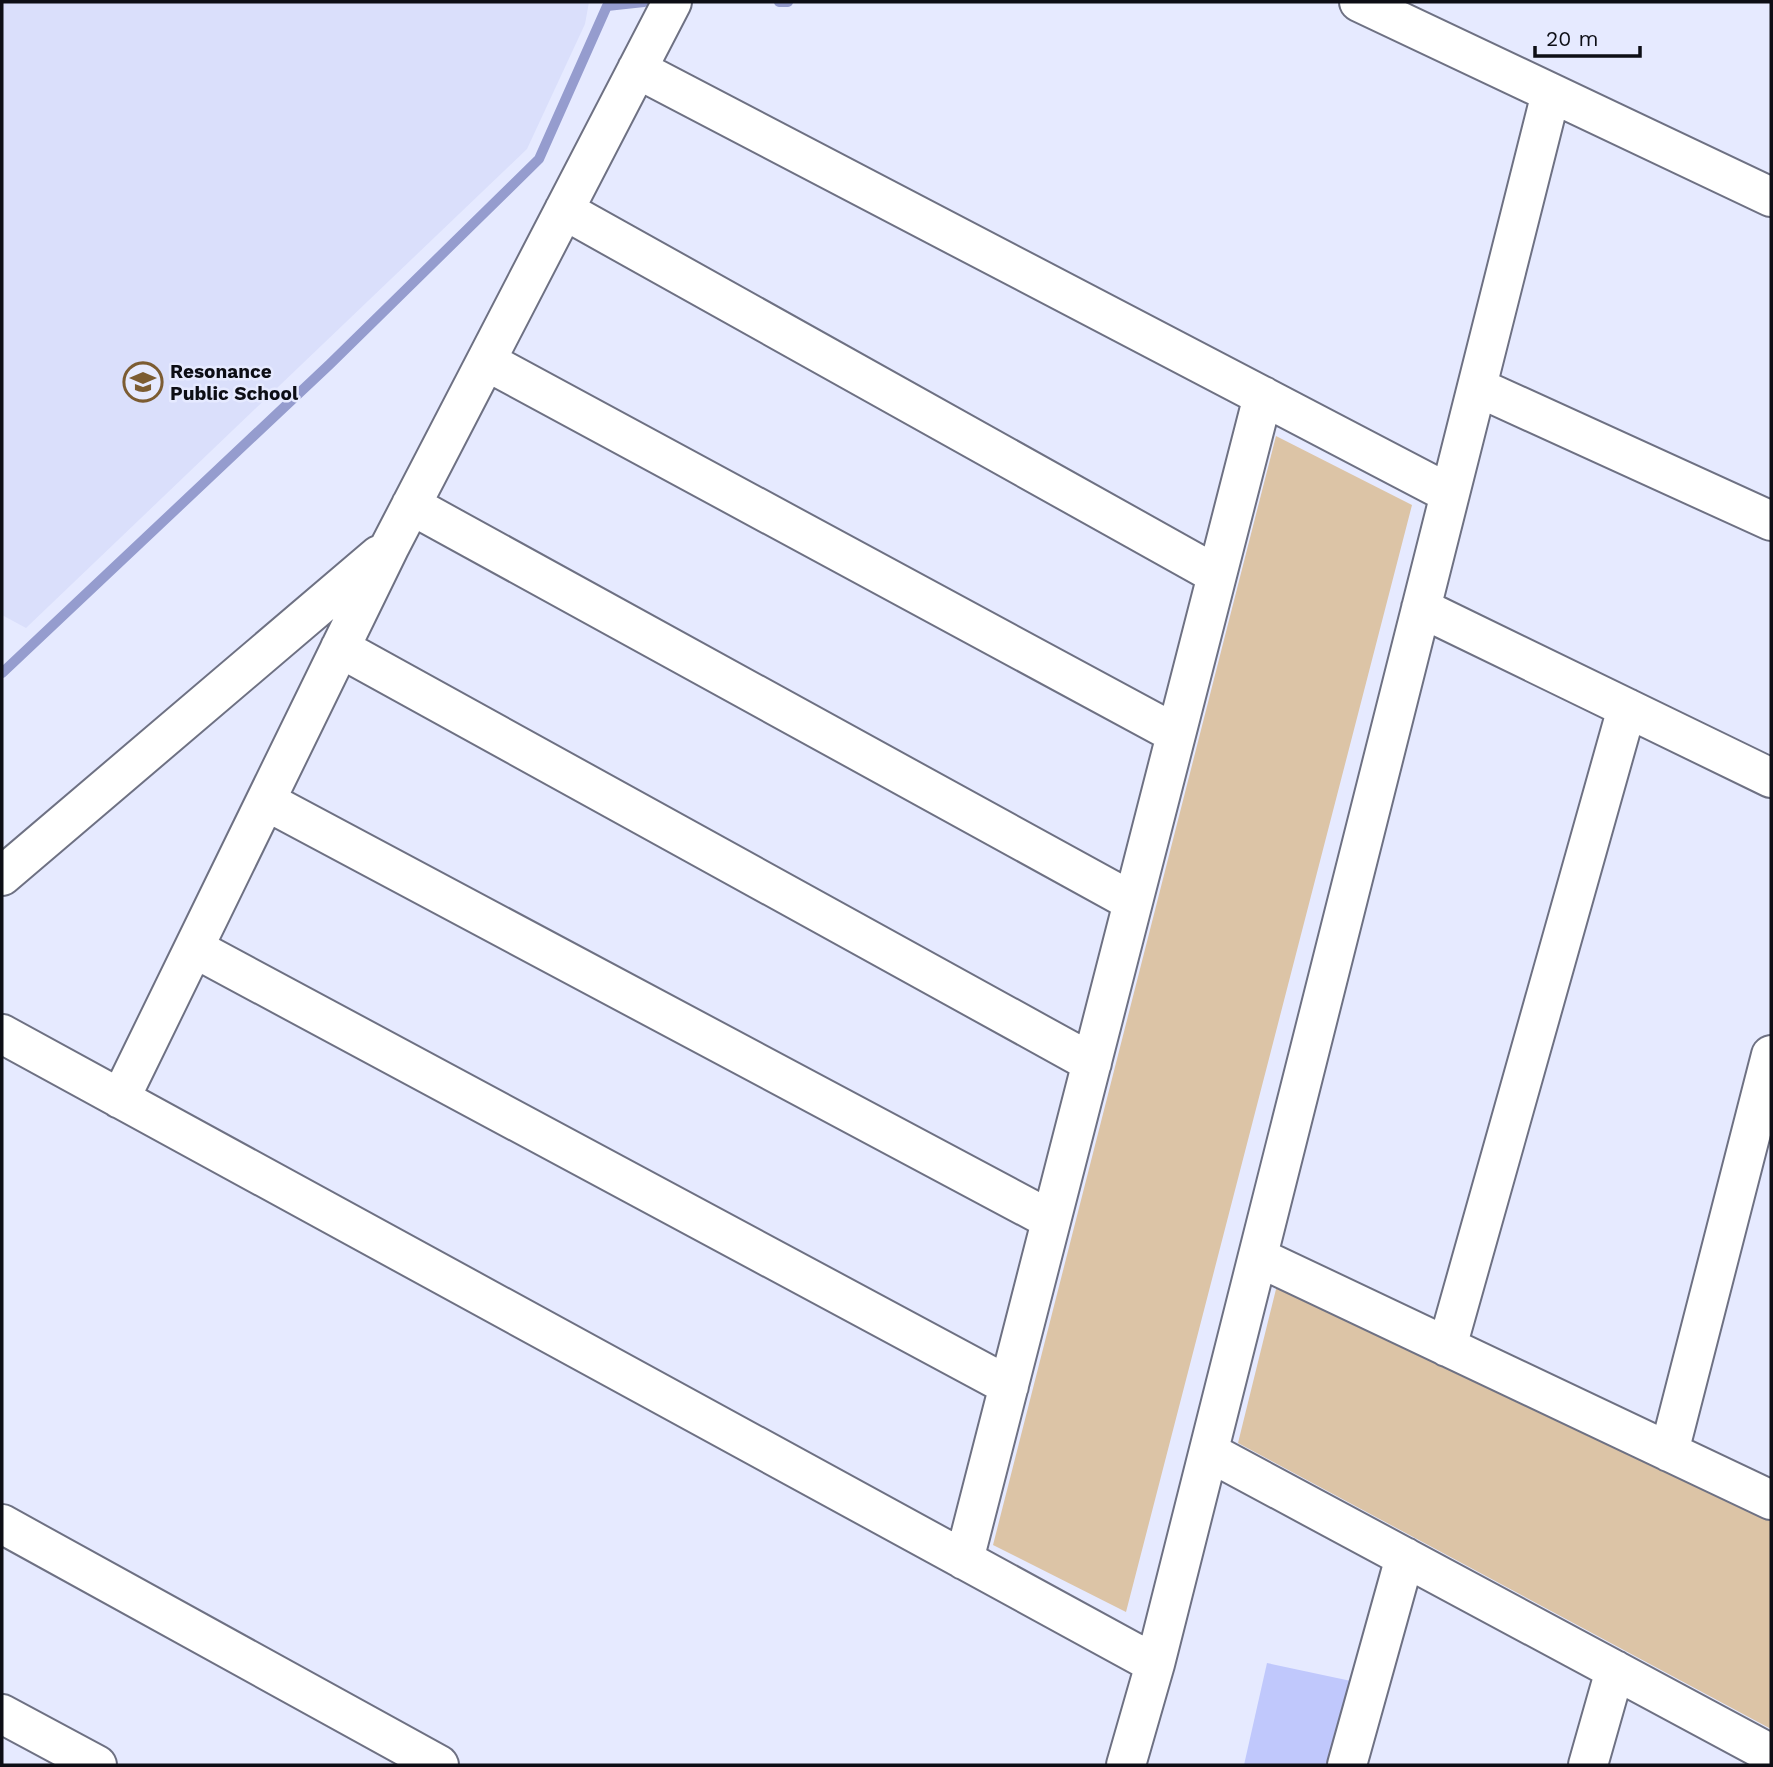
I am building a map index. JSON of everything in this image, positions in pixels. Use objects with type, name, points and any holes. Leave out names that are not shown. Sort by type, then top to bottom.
[{"type":"street","points":[[1359,2],[1771,197]]},
{"type":"street","points":[[120,1099],[390,546],[667,11]]},
{"type":"street","points":[[637,69],[1450,494]]},
{"type":"street","points":[[1126,1765],[1155,1664],[1209,1452],[1551,93]]},
{"type":"street","points":[[564,210],[1217,575]]},
{"type":"street","points":[[486,361],[1176,734]]},
{"type":"street","points":[[1477,387],[1771,521]]},
{"type":"street","points":[[964,1560],[1263,396]]},
{"type":"street","points":[[411,505],[1133,902]]},
{"type":"street","points":[[4,871],[390,546]]},
{"type":"street","points":[[1421,608],[1771,778]]},
{"type":"street","points":[[340,648],[1092,1063]]},
{"type":"street","points":[[1447,1347],[1627,708]]},
{"type":"street","points":[[266,801],[1051,1220]]},
{"type":"street","points":[[194,948],[1009,1386]]},
{"type":"street","points":[[2,1034],[1155,1664]]},
{"type":"street","points":[[1670,1452],[1771,1055]]},
{"type":"street","points":[[1258,1256],[1771,1500]]},
{"type":"street","points":[[1209,1452],[1771,1754]]},
{"type":"street","points":[[2,1524],[439,1765]]},
{"type":"street","points":[[1347,1765],[1405,1557]]},
{"type":"street","points":[[1588,1765],[1615,1670]]},
{"type":"street","points":[[2,1713],[97,1765]]},
{"type":"shaded area","name":"Resonance Public School","points":[[2,2],[589,2],[585,24],[527,149],[26,628],[2,615]]},
{"type":"shaded area","points":[[1276,436],[1412,505],[1126,1612],[993,1545]]},
{"type":"shaded area","points":[[1278,1281],[1771,1520],[1771,1729],[1238,1443]]},
{"type":"building","points":[[1267,1663],[1351,1681],[1333,1765],[1244,1765]]},
{"type":"waterway","points":[[2,673],[330,364],[539,159],[607,6],[644,2]]},
{"type":"waterway","points":[[779,2],[788,2]]},
{"type":"place","name":"Resonance Public School","points":[[143,382]]}]
